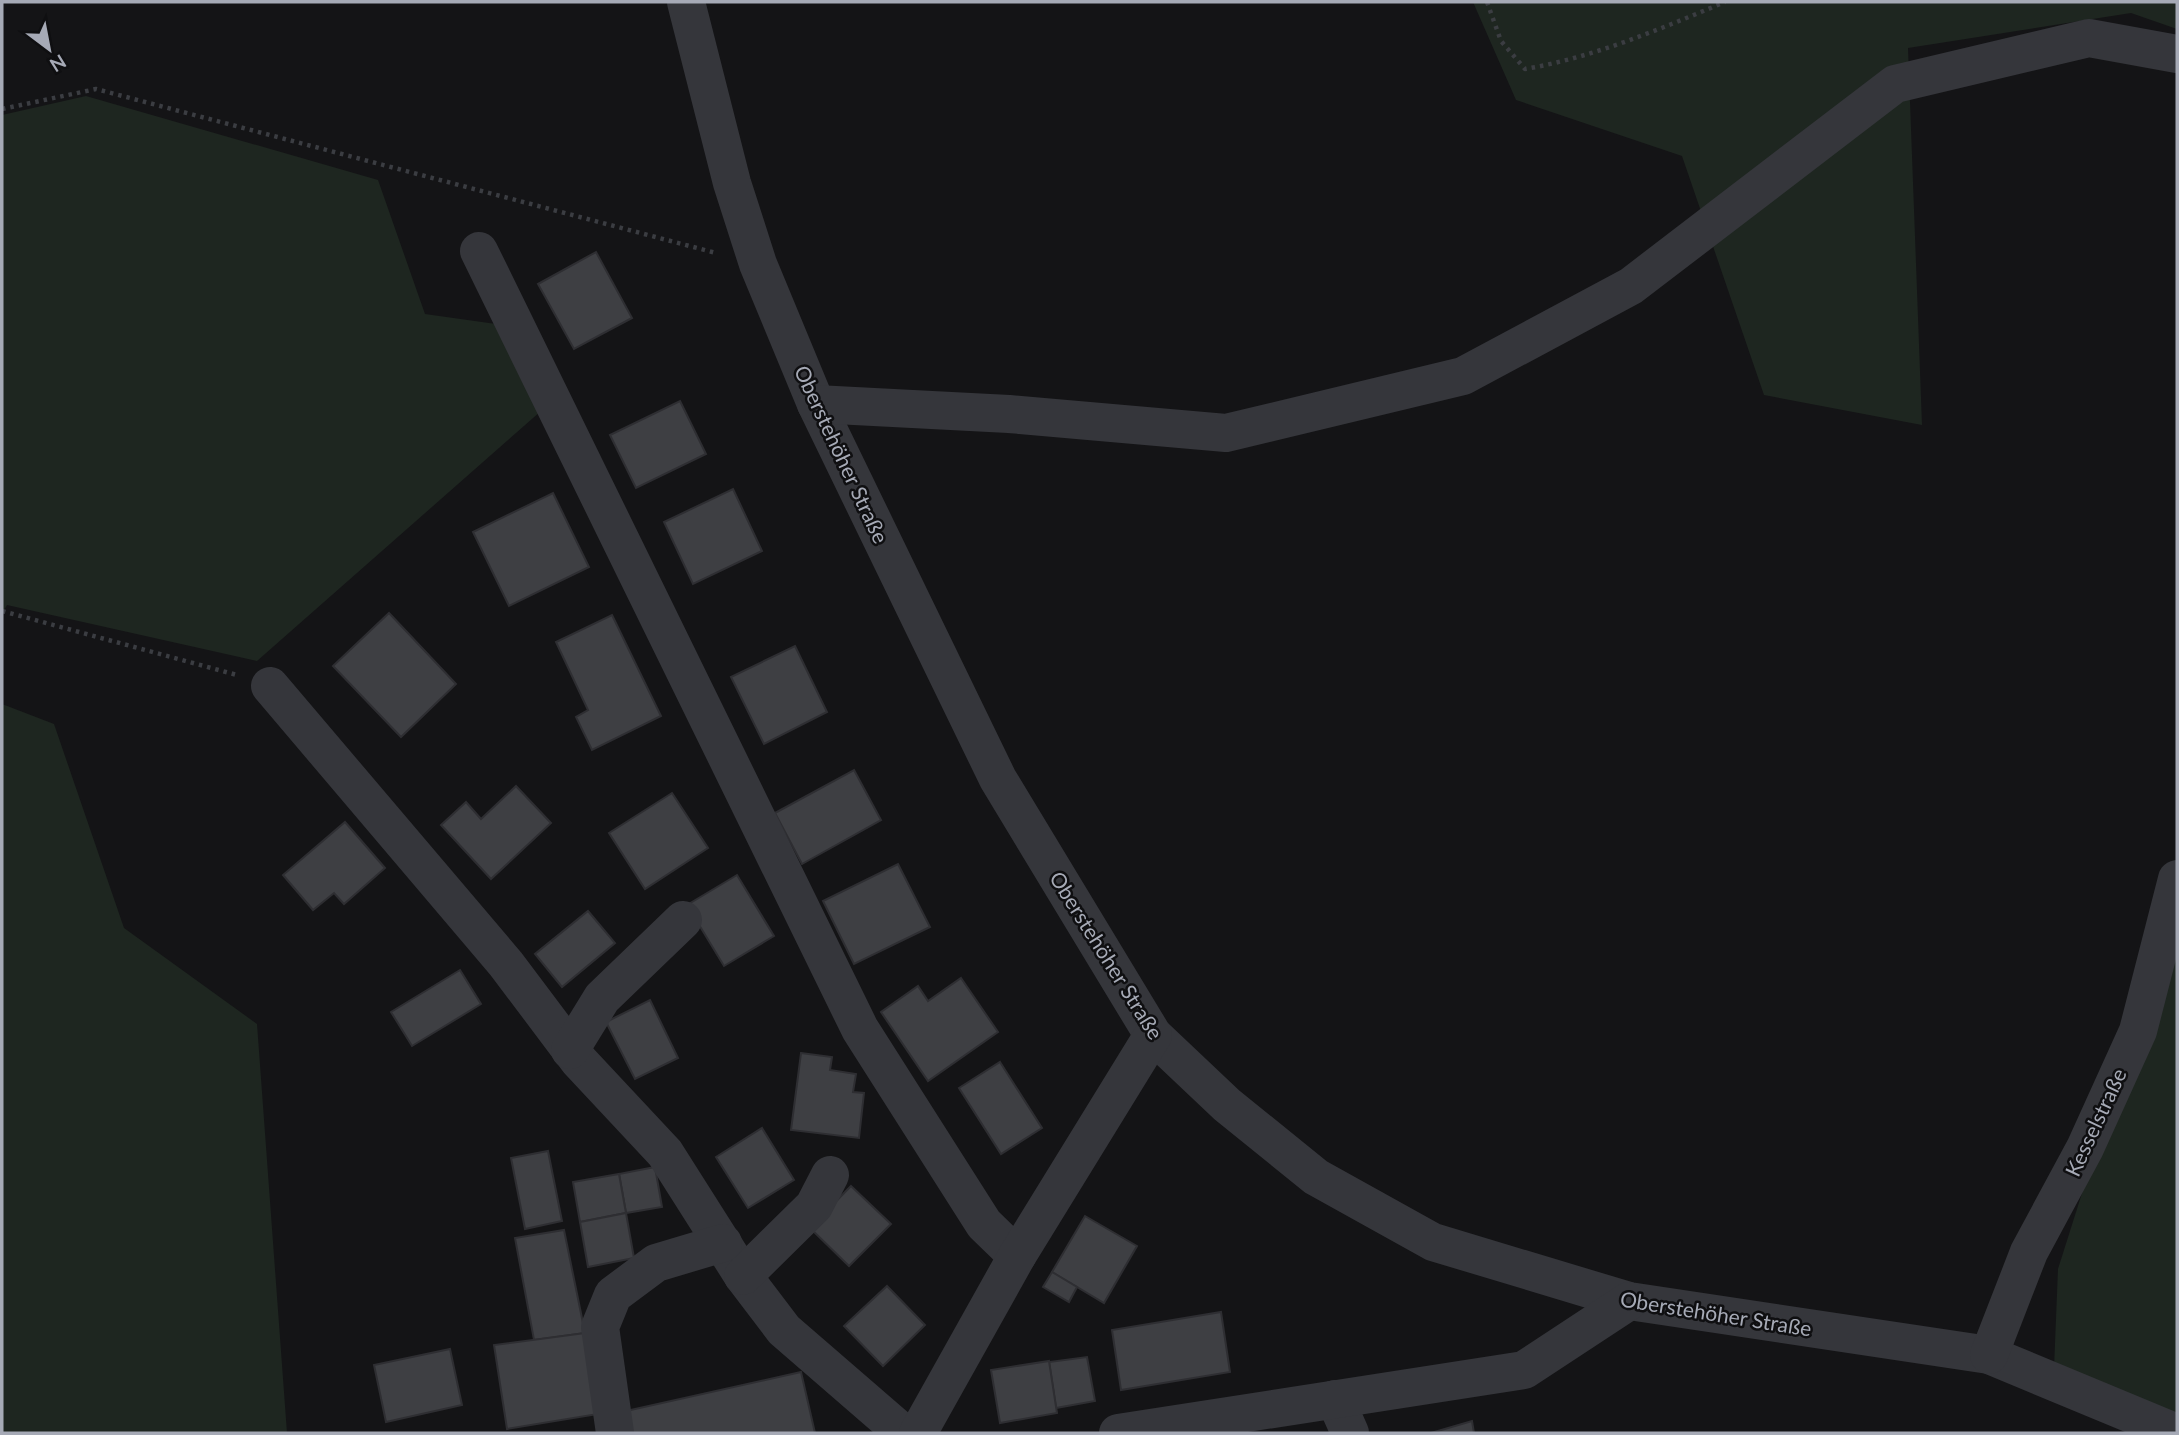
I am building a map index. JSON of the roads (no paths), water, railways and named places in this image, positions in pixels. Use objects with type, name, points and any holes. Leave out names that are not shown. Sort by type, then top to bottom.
[{"type":"street","name":"Oberstehöher Straße","points":[[686,2],[732,183],[758,264],[816,404],[998,779],[1153,1035],[1227,1105],[1316,1177],[1433,1242],[1629,1301],[1989,1355],[2177,1433]]},
{"type":"street","points":[[816,404],[1009,414],[1226,433],[1463,376],[1631,286],[1895,84],[2089,38],[2177,54]]},
{"type":"street","points":[[480,251],[860,1029],[984,1224],[1017,1256]]},
{"type":"street","points":[[270,686],[506,964],[570,1050],[665,1153],[743,1276],[784,1330],[903,1433]]},
{"type":"street","name":"Kesselstraße","points":[[1989,1355],[2029,1252],[2085,1148],[2138,1031],[2177,879]]},
{"type":"street","points":[[570,1050],[602,998],[682,920]]},
{"type":"street","points":[[918,1433],[1017,1256],[1153,1035]]},
{"type":"street","points":[[743,1276],[814,1206],[830,1175]]},
{"type":"street","points":[[615,1433],[600,1326],[612,1295],[656,1263],[723,1243]]},
{"type":"street","points":[[1118,1433],[1343,1416],[1524,1370],[1629,1301]]}]
